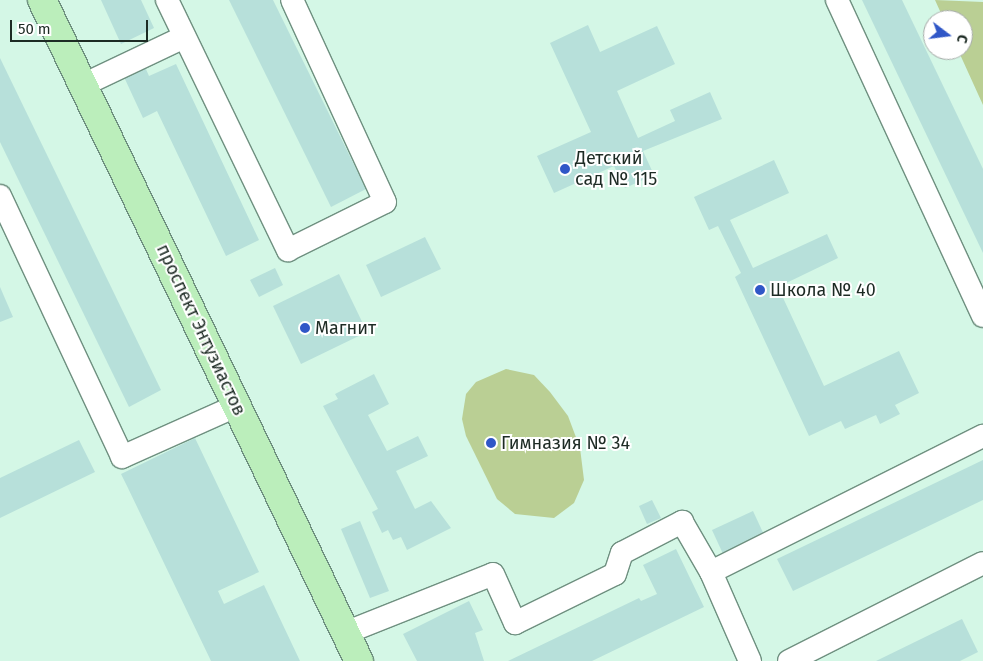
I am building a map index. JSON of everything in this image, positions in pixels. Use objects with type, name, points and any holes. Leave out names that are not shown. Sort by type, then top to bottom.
[{"type":"main road","name":"проспект Энтузиастов","points":[[42,0],[359,661]]},
{"type":"street","points":[[167,0],[288,250],[385,202],[292,0]]},
{"type":"street","points":[[837,0],[983,316]]},
{"type":"street","points":[[83,85],[184,37]]},
{"type":"street","points":[[1,199],[122,457],[236,406]]},
{"type":"street","points":[[711,572],[983,436]]},
{"type":"street","points":[[345,633],[493,574],[514,623],[615,574],[622,553],[682,522],[711,572],[750,661]]},
{"type":"street","points":[[790,661],[983,563]]},
{"type":"green space","points":[[935,0],[983,2],[983,105],[963,60],[973,60],[973,10],[940,10]]},
{"type":"green space","points":[[506,369],[534,375],[550,392],[568,416],[580,448],[584,480],[574,503],[554,518],[515,514],[497,499],[466,436],[462,419],[466,394],[476,382]]},
{"type":"building","points":[[101,0],[141,0],[154,28],[121,44]]},
{"type":"building","points":[[229,0],[273,0],[366,189],[331,207]]},
{"type":"building","points":[[862,0],[902,0],[923,44],[923,60],[931,60],[983,169],[983,253]]},
{"type":"building","points":[[588,25],[600,52],[657,26],[675,64],[617,91],[638,138],[675,121],[670,110],[710,92],[722,119],[643,151],[654,175],[625,188],[614,166],[554,193],[537,156],[591,132],[550,43]]},
{"type":"building","points":[[0,58],[161,390],[129,407],[0,142]]},
{"type":"building","points":[[176,64],[259,240],[226,256],[157,111],[143,118],[124,77],[145,67],[149,76]]},
{"type":"building","points":[[774,160],[789,193],[730,220],[753,268],[827,234],[838,258],[778,287],[824,386],[899,351],[919,393],[895,405],[900,414],[880,424],[876,415],[845,429],[841,421],[809,436],[735,277],[741,273],[718,226],[709,230],[694,197]]},
{"type":"building","points":[[425,237],[441,269],[381,297],[366,265]]},
{"type":"building","points":[[275,268],[283,285],[259,297],[250,280]]},
{"type":"building","points":[[339,274],[367,332],[301,364],[273,306]]},
{"type":"building","points":[[0,287],[13,317],[0,322]]},
{"type":"building","points":[[374,374],[389,404],[368,415],[387,451],[418,436],[428,456],[396,471],[415,509],[431,501],[451,528],[407,550],[401,537],[393,540],[388,530],[382,533],[372,512],[378,509],[323,406],[338,399],[335,394]]},
{"type":"building","points":[[195,438],[259,572],[218,591],[224,604],[264,585],[300,661],[211,661],[121,474]]},
{"type":"building","points":[[79,440],[95,472],[0,518],[0,478]]},
{"type":"building","points":[[983,460],[983,500],[793,591],[777,559]]},
{"type":"building","points":[[652,500],[661,518],[647,524],[639,506]]},
{"type":"building","points":[[753,511],[765,537],[724,556],[712,530]]},
{"type":"building","points":[[360,521],[389,591],[370,598],[341,529]]},
{"type":"building","points":[[676,549],[704,607],[592,661],[508,661],[639,598],[641,601],[657,594],[643,565]]},
{"type":"building","points":[[469,601],[483,630],[475,633],[484,661],[417,661],[403,634]]},
{"type":"building","points":[[962,619],[978,652],[960,661],[876,661]]},
{"type":"place","name":"Детский сад № 115","points":[[565,169]]},
{"type":"place","name":"Школа № 40","points":[[760,290]]},
{"type":"place","name":"Магнит","points":[[305,328]]},
{"type":"place","name":"Гимназия № 34","points":[[491,443]]}]
